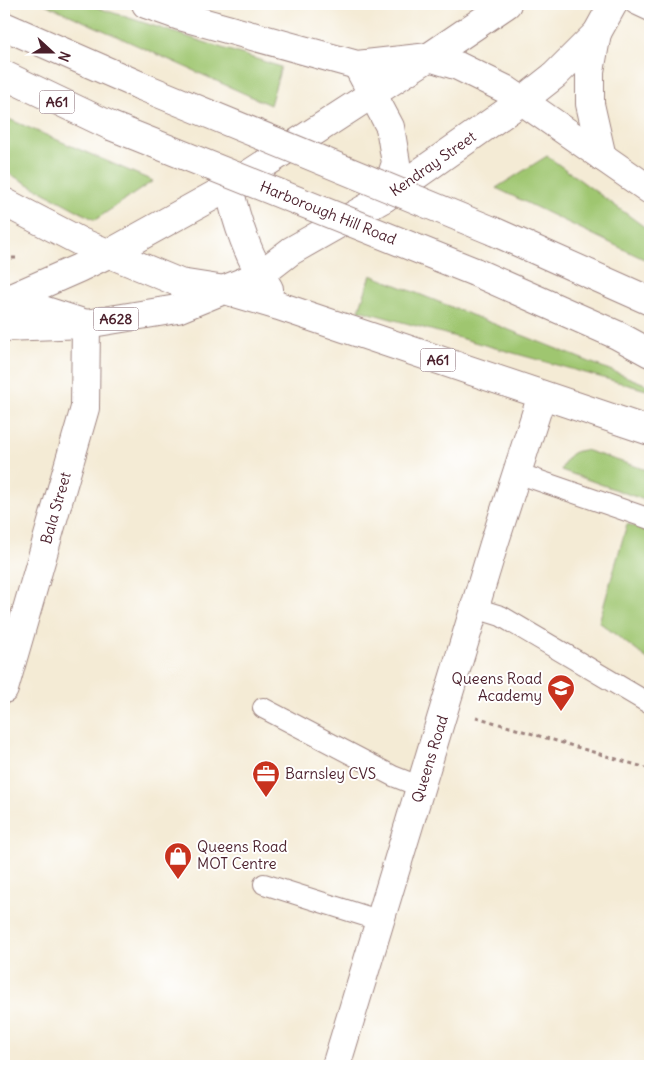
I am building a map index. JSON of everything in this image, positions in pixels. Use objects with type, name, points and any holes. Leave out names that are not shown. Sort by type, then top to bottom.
[{"type":"main road","points":[[146,4],[180,16],[357,65],[429,57],[458,66],[505,89],[650,190]]},
{"type":"main road","points":[[4,301],[110,253],[229,186],[374,94],[507,4]]},
{"type":"main road","name":"Kendray Street","points":[[225,290],[260,275],[291,251],[384,198],[522,101],[555,75],[597,33],[613,4]]},
{"type":"main road","points":[[4,26],[141,86],[493,231],[650,301]]},
{"type":"main road","points":[[597,33],[590,71],[590,104],[602,157]]},
{"type":"main road","points":[[357,65],[390,127],[396,163],[384,198]]},
{"type":"main road","name":"Harborough Hill Road","points":[[4,76],[111,126],[475,272],[617,335],[650,353]]},
{"type":"main road","points":[[229,186],[236,219],[244,242],[260,275],[279,306]]},
{"type":"main road","name":"A61","points":[[4,202],[81,242],[180,282],[225,290],[279,306],[650,431]]},
{"type":"main road","name":"A628","points":[[4,327],[86,324],[177,309],[225,290]]},
{"type":"main road","points":[[4,312],[43,310],[86,324]]},
{"type":"main road","name":"Bala Street","points":[[4,689],[85,408],[86,324]]},
{"type":"main road","name":"Queens Road","points":[[336,1066],[516,473],[542,395]]},
{"type":"lane","points":[[635,4],[650,11]]},
{"type":"lane","points":[[516,473],[650,519]]},
{"type":"lane","points":[[475,608],[501,616],[650,704]]},
{"type":"lane","points":[[264,708],[394,776],[421,788]]},
{"type":"lane","points":[[264,884],[381,920]]},
{"type":"path","points":[[445,708],[650,769]]},
{"type":"green space","points":[[45,4],[86,4],[281,67],[270,105]]},
{"type":"green space","points":[[4,117],[153,181],[95,220],[4,171]]},
{"type":"green space","points":[[547,156],[650,231],[650,262],[496,188]]},
{"type":"green space","points":[[371,275],[650,386],[650,391],[359,310]]},
{"type":"green space","points":[[585,450],[650,471],[650,502],[561,470],[572,453]]},
{"type":"green space","points":[[627,524],[650,531],[650,661],[599,622]]},
{"type":"place","name":"Queens Road Academy","points":[[561,712]]},
{"type":"place","name":"Barnsley CVS","points":[[266,798]]},
{"type":"place","name":"Queens Road MOT Centre","points":[[178,880]]}]
